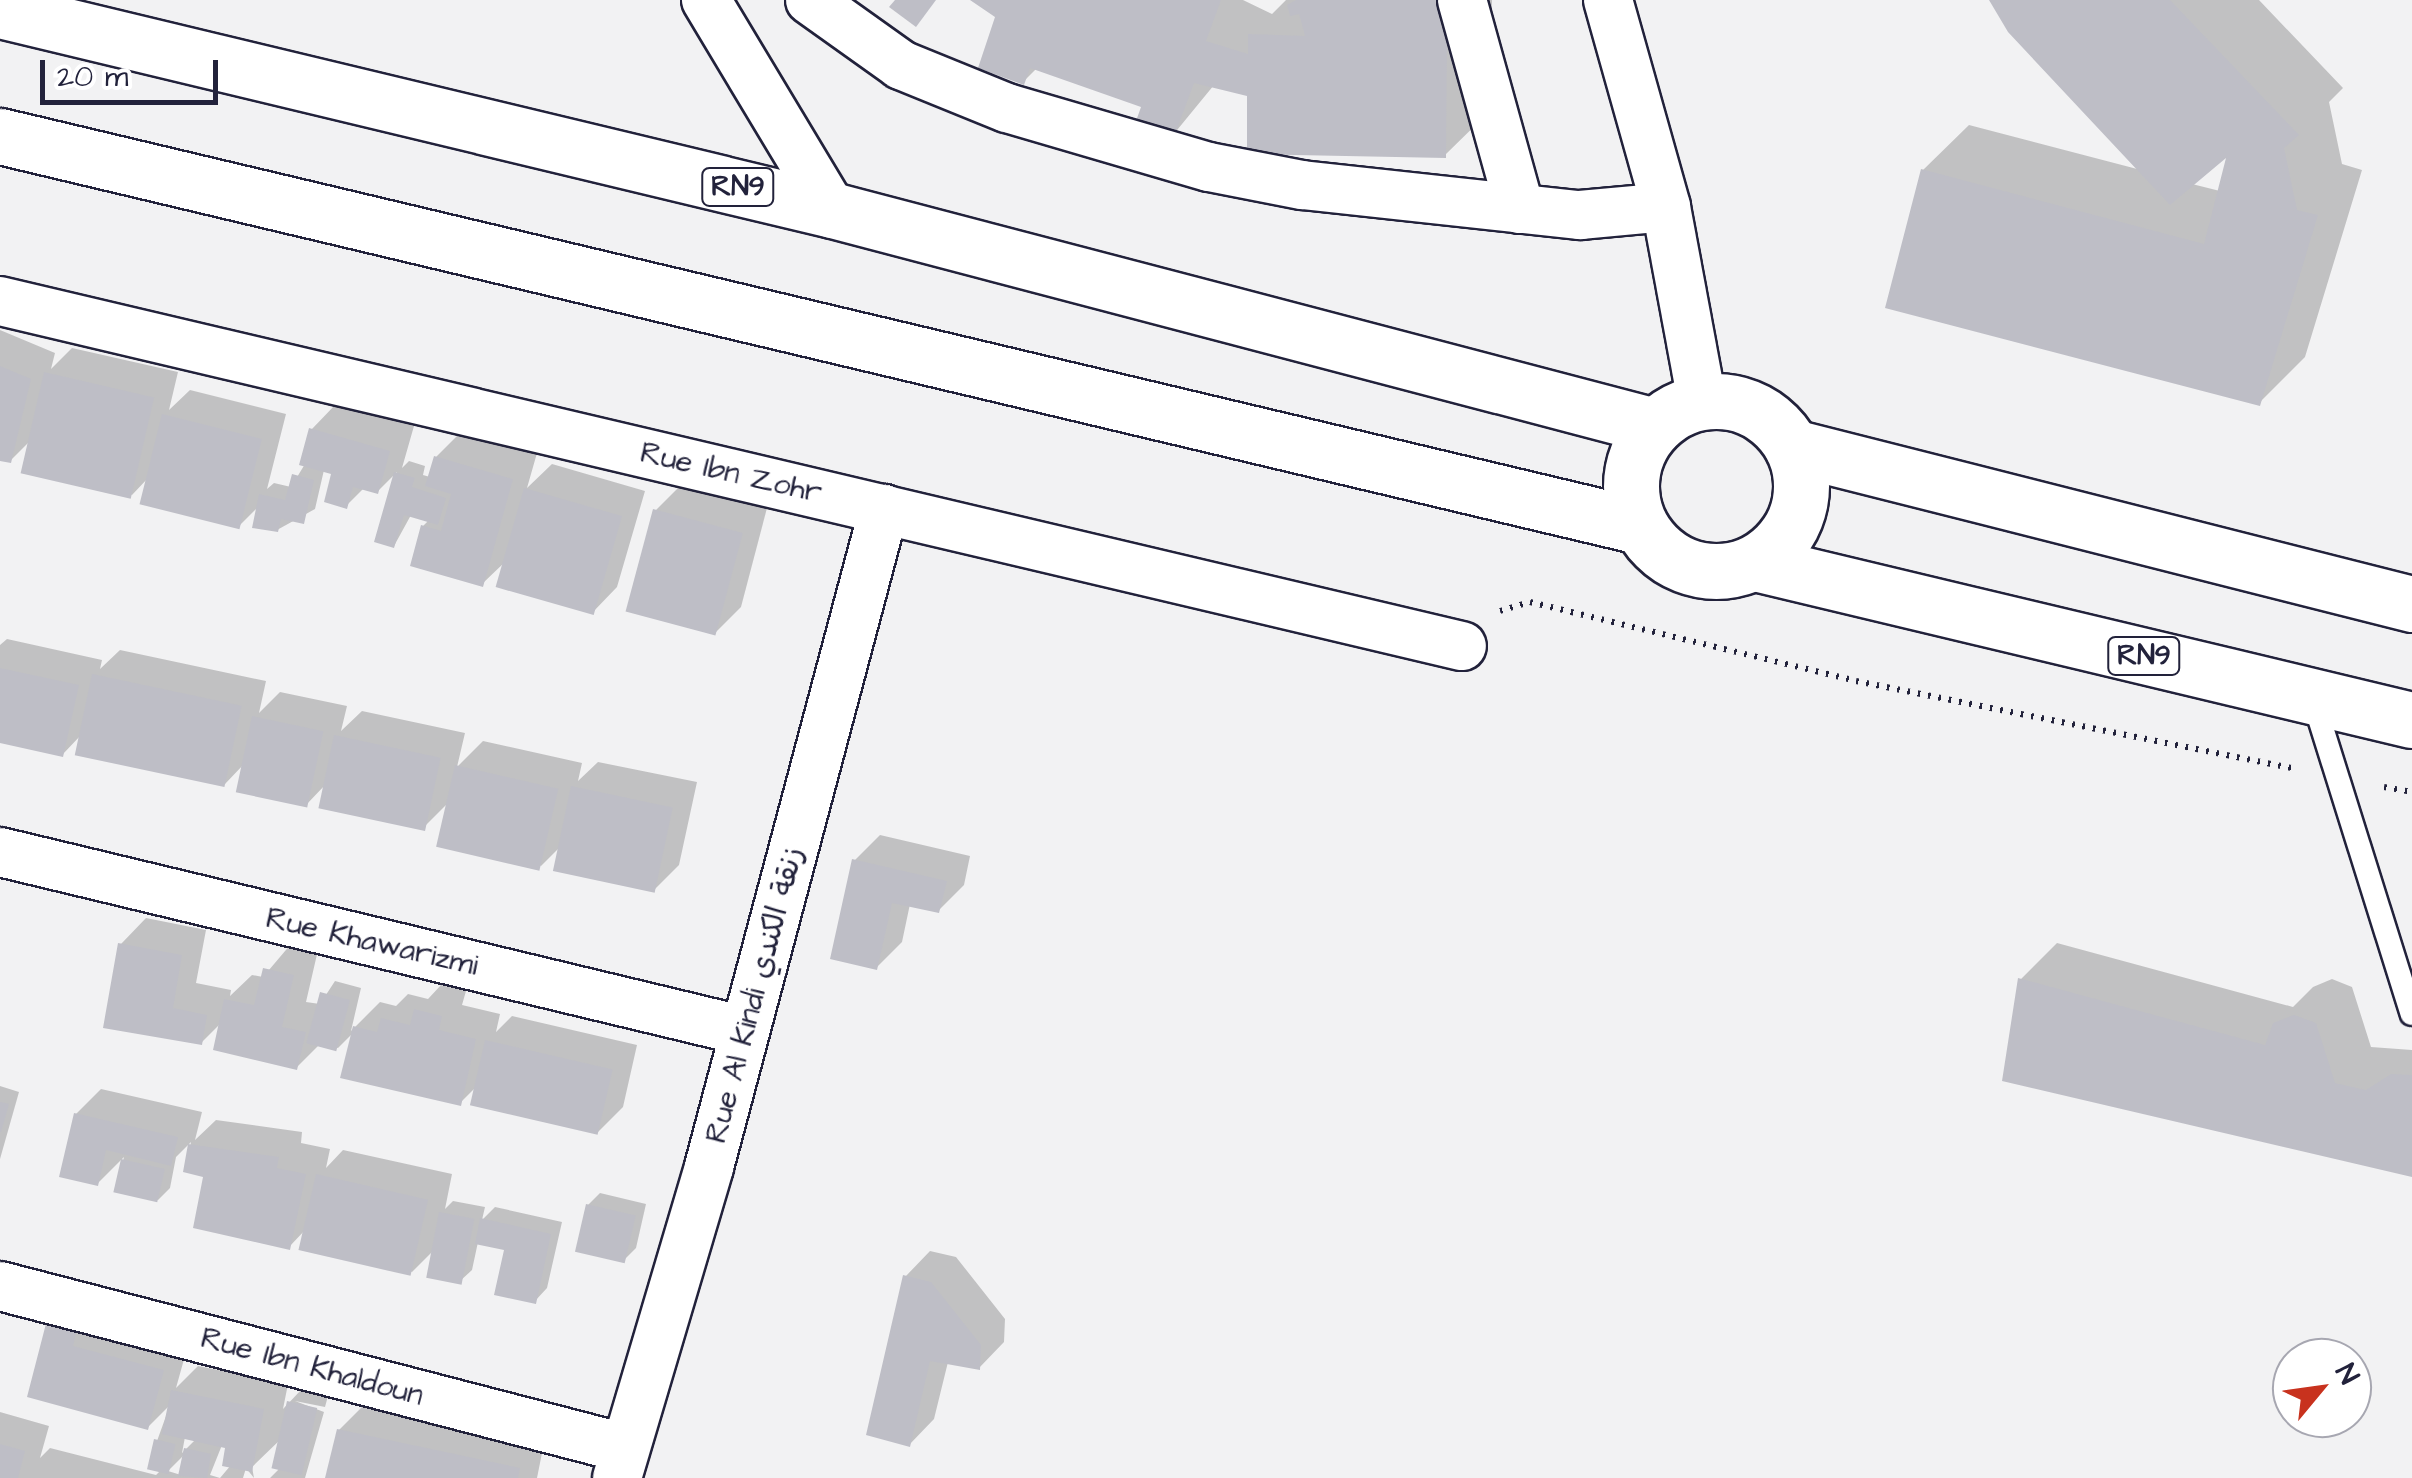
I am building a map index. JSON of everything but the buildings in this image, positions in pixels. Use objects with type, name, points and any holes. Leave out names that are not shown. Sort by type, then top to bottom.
[{"type":"main road","name":"RN9","points":[[0,10],[1678,414],[1754,410],[1792,447]]},
{"type":"main road","points":[[0,136],[1640,526],[1632,473],[1678,414]]},
{"type":"main road","points":[[1756,563],[1793,526],[1801,500],[1792,447],[2412,604]]},
{"type":"main road","name":"RN9","points":[[1640,526],[1677,563],[1703,571],[1756,563],[2412,720]]},
{"type":"street","points":[[810,0],[901,65],[1117,144],[1302,185],[1520,209],[1618,214],[1666,207]]},
{"type":"street","points":[[1462,0],[1520,209]]},
{"type":"street","points":[[1608,0],[1666,207],[1678,414]]},
{"type":"street","points":[[708,1],[832,210]]},
{"type":"street","name":"Rue Ibn Zohr","points":[[0,301],[1462,646]]},
{"type":"street","name":"Rue Al Kindi زنقة الكندي","points":[[621,1463],[744,1031],[884,509]]},
{"type":"street","name":"Rue Khawarizmi","points":[[0,852],[744,1031]]},
{"type":"street","name":"Rue Ibn Khaldoun","points":[[0,1286],[621,1463]]},
{"type":"lane","points":[[2312,696],[2412,1014]]},
{"type":"path","points":[[1462,646],[1496,613],[1530,602],[1856,680],[2412,792]]}]
